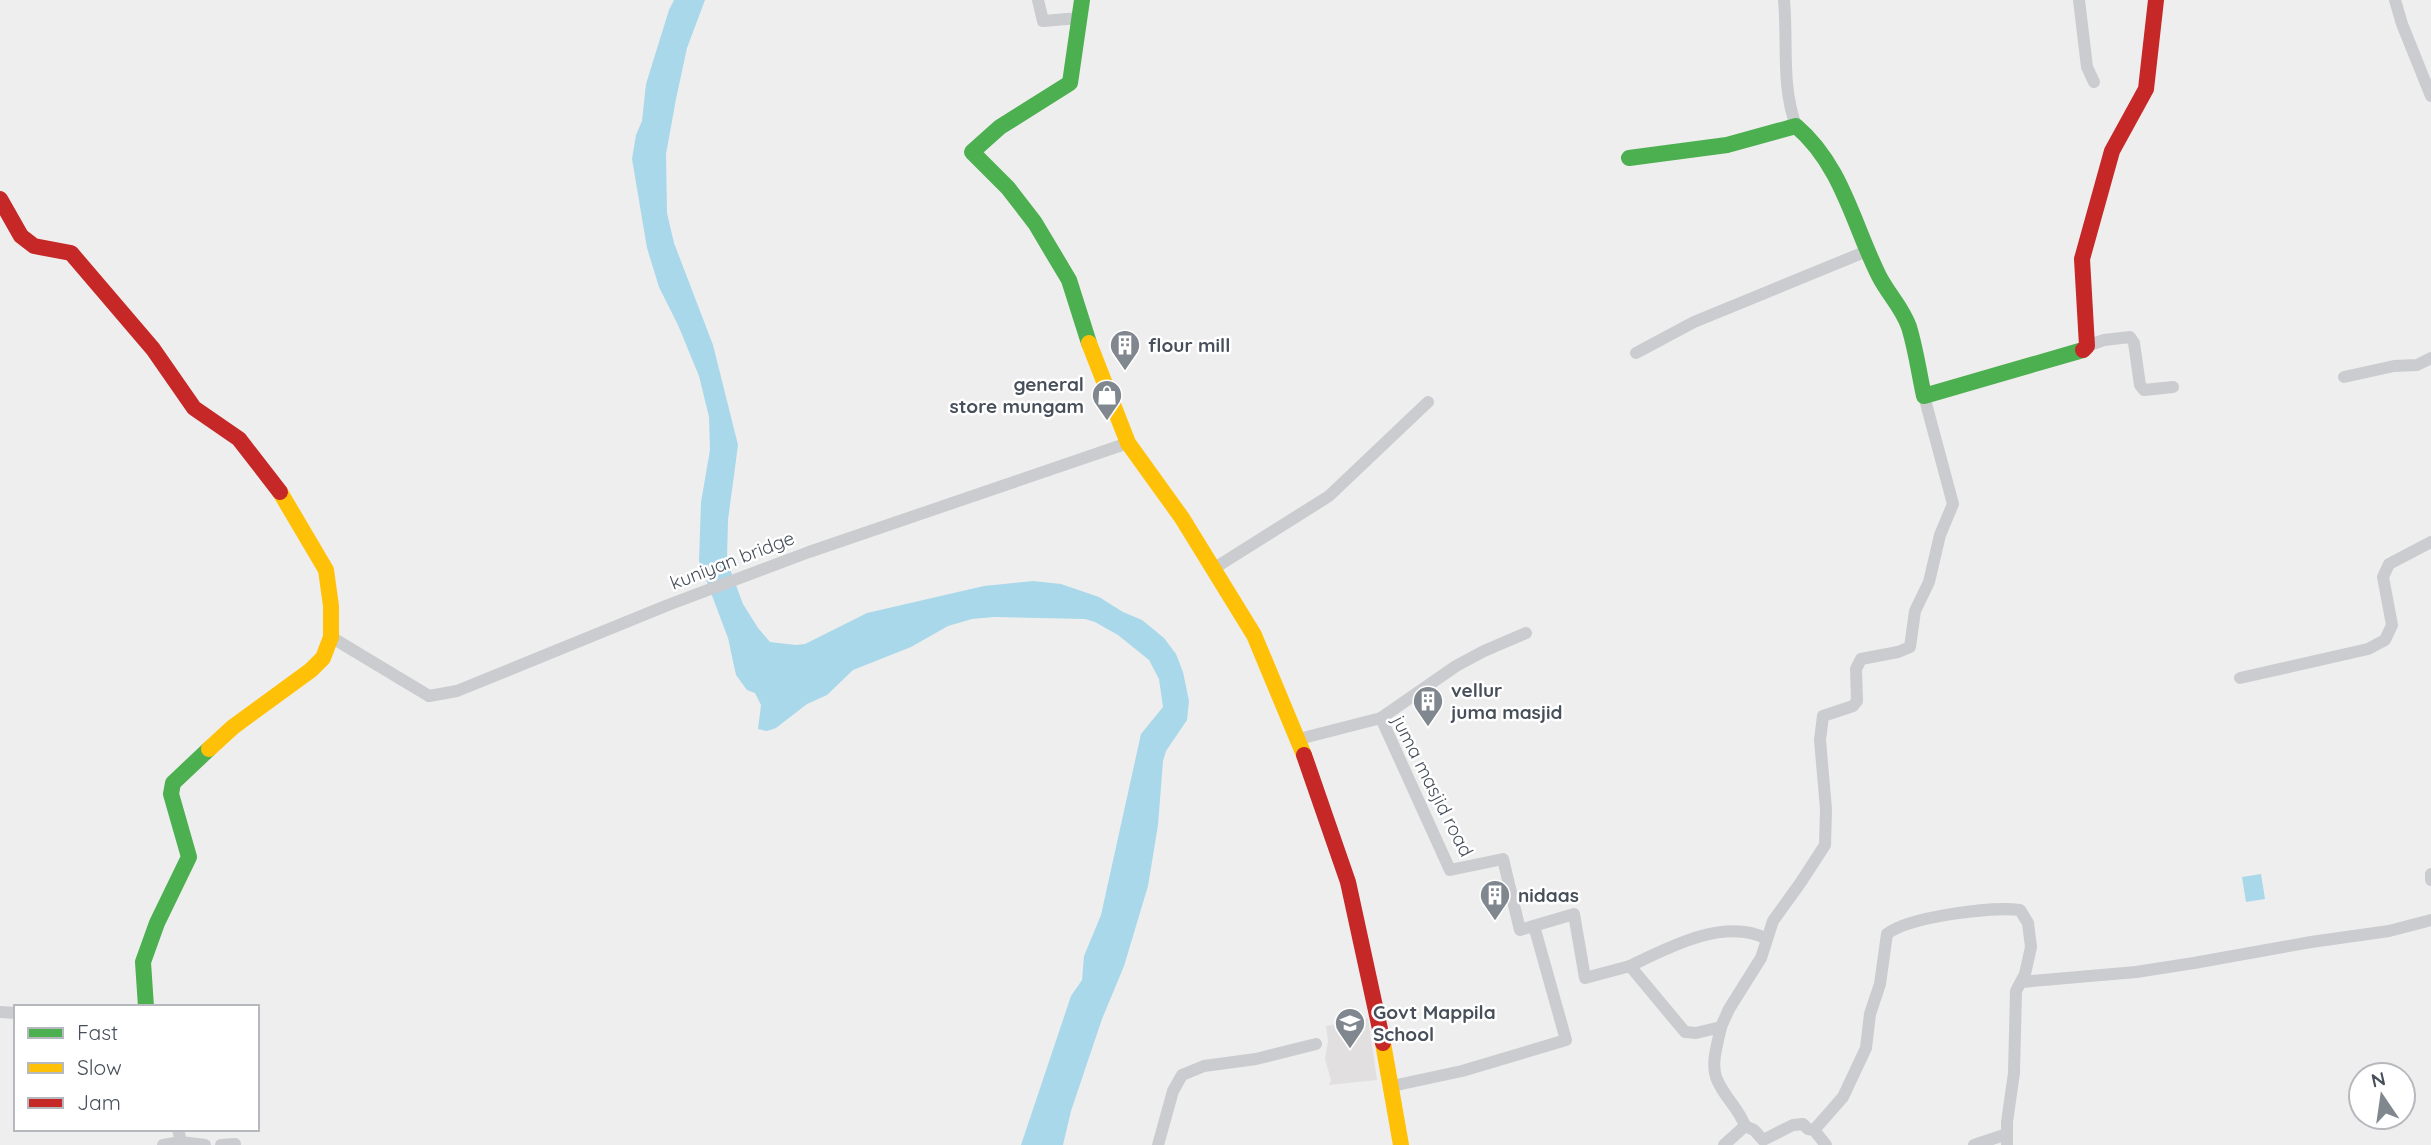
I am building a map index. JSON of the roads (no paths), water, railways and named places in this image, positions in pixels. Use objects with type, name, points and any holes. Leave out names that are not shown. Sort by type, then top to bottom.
[{"type":"street","points":[[1038,0],[1043,21],[1079,18]]},
{"type":"street","points":[[1082,0],[1070,83],[1000,127],[972,152],[1009,188],[1035,223],[1069,280],[1095,360],[1128,443],[1182,518],[1254,635],[1299,738],[1348,883],[1392,1086],[1401,1145]]},
{"type":"street","points":[[1784,0],[1785,81],[1788,103],[1796,126],[1808,134],[1826,156],[1881,280],[1896,299],[1905,317],[1953,504],[1940,535],[1929,582],[1915,611],[1910,647],[1861,659],[1856,669],[1857,701],[1853,706],[1823,716],[1820,740],[1826,809],[1825,845],[1773,921],[1761,958],[1729,1009],[1721,1027],[1714,1068],[1716,1079],[1745,1126],[1754,1130],[1763,1140],[1793,1125],[1803,1124],[1814,1130],[1826,1145]]},
{"type":"street","points":[[2079,0],[2087,67],[2094,82]]},
{"type":"street","points":[[2087,346],[2082,259],[2112,150],[2146,89],[2155,0]]},
{"type":"street","points":[[2395,0],[2431,96]]},
{"type":"street","points":[[1629,158],[1727,145],[1796,126]]},
{"type":"street","points":[[0,199],[21,236],[34,246],[71,253],[153,349],[194,408],[239,439],[283,496],[326,570],[331,606],[331,637],[323,658],[311,670],[233,727],[173,783],[170,794],[188,858],[157,923],[144,962],[146,1005]]},
{"type":"street","points":[[1636,353],[1694,322],[1867,251]]},
{"type":"street","points":[[1924,396],[2082,351],[2087,346],[2104,340],[2130,337],[2134,343],[2140,385],[2144,390],[2173,387]]},
{"type":"street","points":[[2344,377],[2394,366],[2417,365],[2431,358]]},
{"type":"street","points":[[1213,569],[1329,496],[1428,402]]},
{"type":"street","name":"kuniyan bridge","points":[[331,637],[420,693],[436,696],[488,679],[668,605],[809,552],[1128,443]]},
{"type":"street","points":[[2240,678],[2368,649],[2385,640],[2392,625],[2383,577],[2386,570],[2389,564],[2431,542]]},
{"type":"street","points":[[1381,718],[1456,666],[1526,633]]},
{"type":"street","name":"juma masjid road","points":[[1299,738],[1381,718],[1450,870],[1503,859],[1520,930],[1534,926]]},
{"type":"street","points":[[2431,874],[2431,880]]},
{"type":"street","points":[[1814,1130],[1843,1097],[1867,1048],[1870,1014],[1880,984],[1887,934],[1894,928],[1938,917],[2004,908],[2020,910],[2028,923],[2031,947],[2025,974],[2016,991],[2014,1073],[2007,1140],[1974,1145]]},
{"type":"street","points":[[1392,1086],[1462,1071],[1566,1040],[1534,926],[1574,914],[1585,978],[1630,966],[1659,952],[1717,933],[1755,933],[1767,939]]},
{"type":"street","points":[[2021,982],[2136,972],[2389,931],[2431,920]]},
{"type":"street","points":[[1630,966],[1685,1032],[1696,1033],[1721,1027]]},
{"type":"street","points":[[1158,1145],[1173,1091],[1182,1075],[1205,1066],[1256,1059],[1316,1044]]},
{"type":"street","points":[[1724,1145],[1745,1126]]},
{"type":"street","points":[[163,1145],[180,1135],[205,1145]]},
{"type":"street","points":[[220,1145],[235,1144]]},
{"type":"water","points":[[674,0],[705,0],[687,48],[666,154],[667,213],[674,243],[713,345],[738,445],[728,520],[727,559],[743,604],[758,628],[770,642],[805,644],[867,613],[984,586],[1033,581],[1061,584],[1099,597],[1142,620],[1164,638],[1176,654],[1183,672],[1189,701],[1187,720],[1166,751],[1163,761],[1158,825],[1148,886],[1124,966],[1102,1019],[1071,1111],[1063,1145],[1021,1145],[1071,996],[1082,980],[1084,956],[1101,915],[1141,734],[1163,707],[1159,679],[1149,660],[1118,635],[1095,622],[1085,619],[972,619],[948,626],[911,647],[853,670],[827,695],[807,704],[776,728],[767,731],[758,729],[761,705],[755,693],[747,690],[736,675],[728,638],[699,561],[701,502],[710,450],[709,417],[699,376],[659,287],[647,248],[632,159],[636,135],[642,121],[646,84]]},
{"type":"water","points":[[2261,874],[2265,899],[2246,902],[2242,877]]},
{"type":"place","name":"flour mill","points":[[1125,372]]},
{"type":"place","name":"general store mungam","points":[[1107,422]]},
{"type":"place","name":"vellur juma masjid","points":[[1428,728]]},
{"type":"place","name":"nidaas","points":[[1495,922]]},
{"type":"place","name":"Govt Mappila School","points":[[1350,1050]]}]
